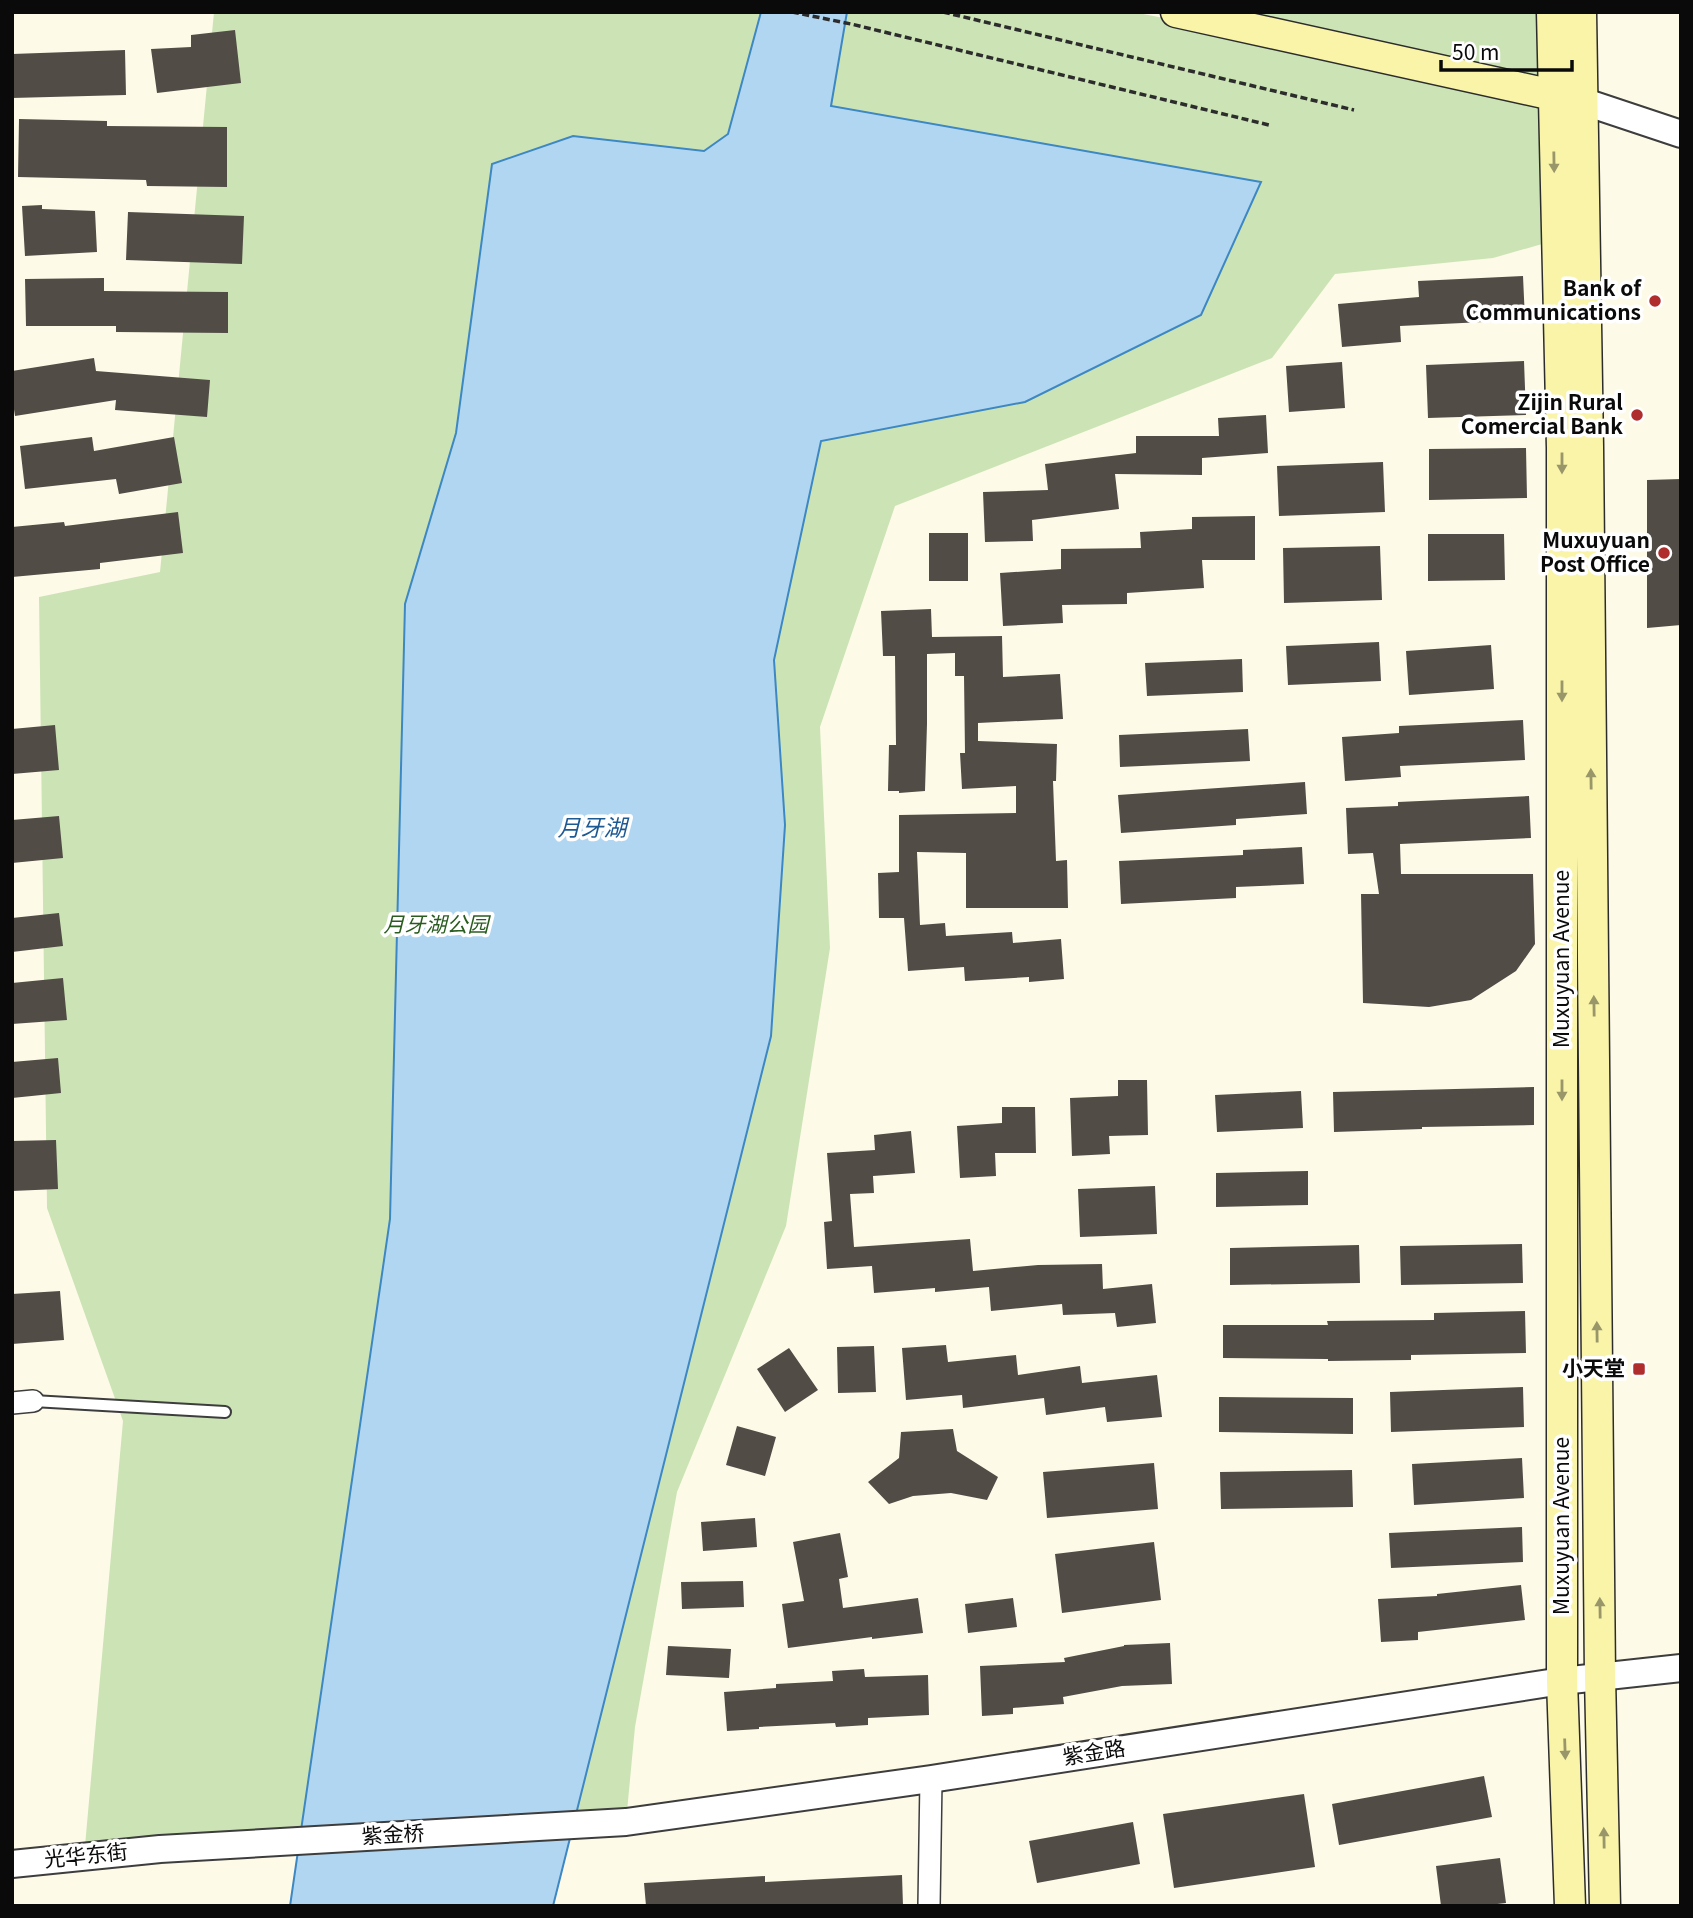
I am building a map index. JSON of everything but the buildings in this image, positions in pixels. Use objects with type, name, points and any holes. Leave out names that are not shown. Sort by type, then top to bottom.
[{"type":"main road","points":[[1176,12],[1581,101]]},
{"type":"main road","name":"Muxuyuan Avenue","points":[[1552,12],[1562,448],[1562,1681],[1570,1906]]},
{"type":"main road","name":"Muxuyuan Avenue","points":[[1581,12],[1605,1906]]},
{"type":"street","points":[[1581,101],[1681,134]]},
{"type":"street","name":"紫金路","points":[[626,1822],[931,1779],[1562,1681],[1681,1668]]},
{"type":"street","points":[[929,1906],[931,1779]]},
{"type":"street","name":"紫金桥","points":[[160,1849],[626,1822]]},
{"type":"street","name":"光华东街","points":[[12,1864],[160,1849]]},
{"type":"lane","points":[[22,1402],[225,1412]]},
{"type":"path","points":[[792,12],[1269,125]]},
{"type":"path","points":[[943,12],[1354,110]]},
{"type":"green space","name":"月牙湖公园","points":[[214,12],[1133,12],[1505,85],[1176,12],[1552,12],[1556,240],[1493,258],[1335,274],[1272,358],[895,506],[820,727],[830,948],[786,1226],[677,1492],[635,1727],[626,1822],[84,1857],[123,1421],[47,1208],[39,597],[160,572]]},
{"type":"water","name":"月牙湖","points":[[761,12],[847,12],[831,106],[1261,182],[1201,315],[1025,402],[821,441],[774,660],[785,825],[771,1036],[553,1906],[290,1906],[390,1219],[405,604],[456,433],[492,164],[573,136],[704,151],[728,134]]},
{"type":"place","name":"Bank of Communications","points":[[1655,301]]},
{"type":"place","name":"Zijin Rural Comercial Bank","points":[[1637,415]]},
{"type":"place","name":"Muxuyuan Post Office","points":[[1664,553]]},
{"type":"place","name":"小天堂","points":[[1639,1369]]}]
